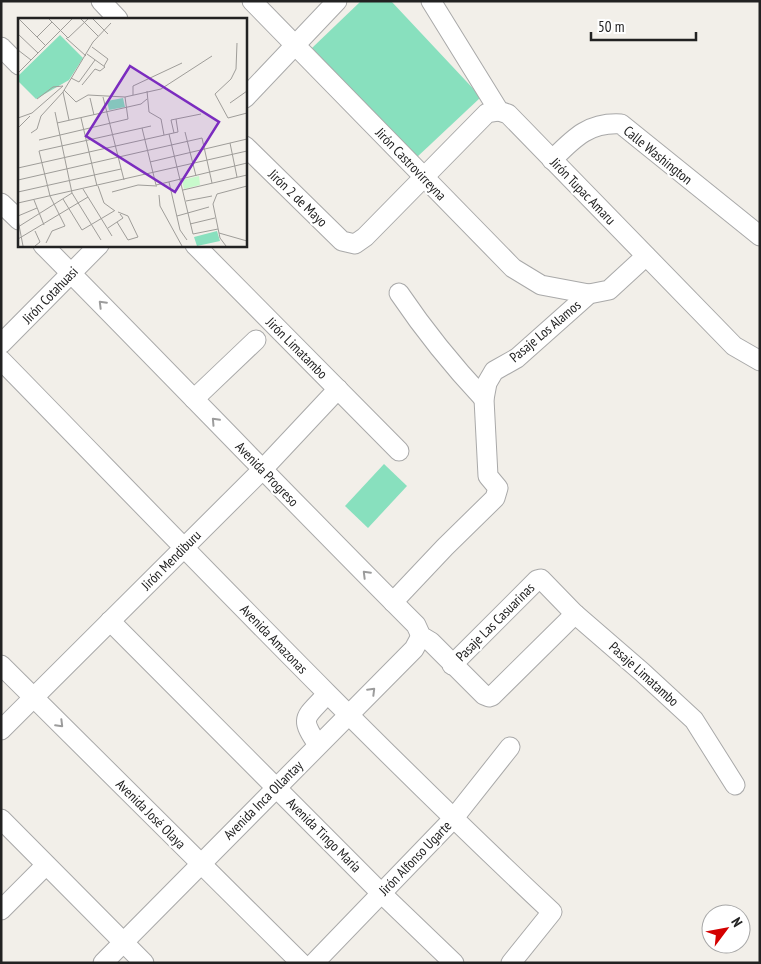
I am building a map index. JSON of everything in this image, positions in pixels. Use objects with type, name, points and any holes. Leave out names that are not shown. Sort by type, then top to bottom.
[{"type":"street","points":[[101,1],[117,18]]},
{"type":"street","name":"Jirón Castrovirreyna","points":[[252,1],[513,268],[541,285],[589,294]]},
{"type":"street","points":[[246,97],[337,1]]},
{"type":"street","name":"Jirón Tupac Amaru","points":[[430,1],[499,111],[508,114],[734,346],[760,361]]},
{"type":"street","points":[[1,47],[18,64]]},
{"type":"street","points":[[424,177],[487,113],[499,111]]},
{"type":"street","name":"Calle Washington","points":[[552,160],[576,136],[603,124],[620,124],[760,236]]},
{"type":"street","name":"Jirón 2 de Mayo","points":[[246,147],[342,241],[354,244],[365,237],[424,177]]},
{"type":"street","points":[[1,203],[18,219]]},
{"type":"street","name":"Avenida Progreso","points":[[44,246],[416,625],[421,636],[430,642],[484,695],[492,696],[575,614]]},
{"type":"street","name":"Jirón Cotahuasi","points":[[1,344],[98,246]]},
{"type":"street","name":"Jirón Limatambo","points":[[196,246],[398,451]]},
{"type":"street","name":"Pasaje Los Alamos","points":[[393,602],[495,498],[498,488],[488,476],[484,399],[487,383],[494,371],[517,358],[589,294],[609,290],[646,256]]},
{"type":"street","points":[[399,293],[413,314],[464,378],[484,399]]},
{"type":"street","points":[[194,398],[256,340]]},
{"type":"street","name":"Avenida Amazonas","points":[[1,360],[327,694],[453,819],[552,912],[511,963]]},
{"type":"street","name":"Jirón Mendiburu","points":[[1,730],[262,470],[338,389]]},
{"type":"street","name":"Pasaje Limatambo","points":[[537,580],[541,579],[545,582],[575,614],[694,720],[735,785]]},
{"type":"street","name":"Pasaje Las Casuarinas","points":[[452,664],[537,580]]},
{"type":"street","name":"Avenida Tingo María","points":[[110,621],[381,893],[454,963]]},
{"type":"street","name":"Avenida Inca Ollantay","points":[[103,963],[414,649],[421,636]]},
{"type":"street","name":"Avenida José Olaya","points":[[1,665],[301,963]]},
{"type":"street","points":[[318,745],[305,725],[306,718],[327,694]]},
{"type":"street","name":"Jirón Alfonso Ugarte","points":[[314,963],[453,819],[510,747]]},
{"type":"street","points":[[1,819],[144,963]]},
{"type":"street","points":[[1,910],[46,865]]},
{"type":"green space","points":[[361,1],[391,1],[481,97],[416,158],[312,48]]},
{"type":"green space","points":[[384,464],[407,486],[368,528],[345,506]]}]
